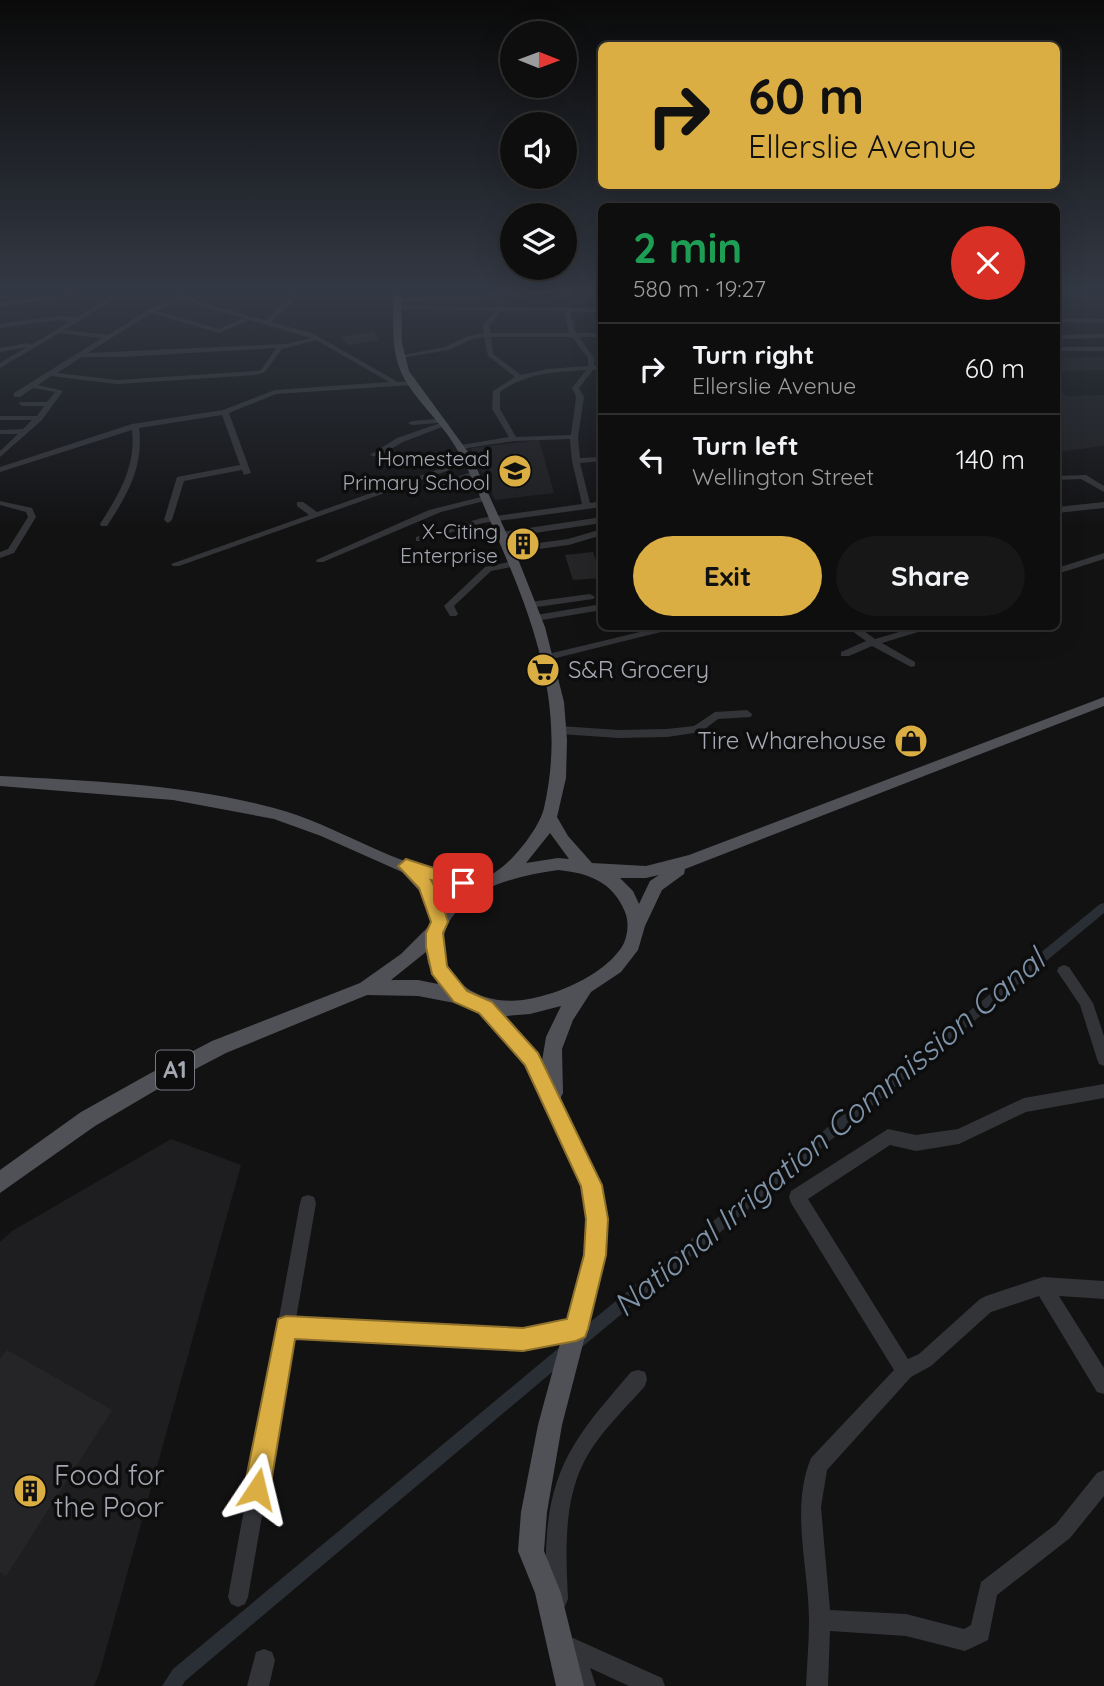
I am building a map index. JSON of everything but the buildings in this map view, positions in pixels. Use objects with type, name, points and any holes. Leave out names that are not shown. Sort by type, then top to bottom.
[{"type":"main road","points":[[405,371],[407,381],[423,395],[461,447],[502,535],[536,618],[548,657],[560,730],[560,770],[550,817],[530,851],[500,875]]},
{"type":"main road","name":"A1","points":[[0,1183],[88,1119],[156,1080],[219,1047],[366,988],[401,964],[455,904],[481,884],[500,875],[544,865],[646,872],[692,861],[1104,701]]},
{"type":"main road","points":[[0,781],[108,788],[216,800],[315,826],[406,866],[449,880],[481,884]]},
{"type":"main road","points":[[550,817],[562,840],[592,869],[623,891],[632,903],[638,922]]},
{"type":"main road","name":"A1","points":[[366,988],[418,988],[461,996],[486,1007],[548,1002],[584,989],[600,980],[622,959],[635,939],[638,922],[656,886],[692,861]]},
{"type":"main road","points":[[406,866],[429,891],[437,927]]},
{"type":"main road","name":"A1","points":[[437,927],[439,969],[461,996]]},
{"type":"main road","points":[[556,1109],[550,1059],[553,1041],[562,1018],[584,989]]},
{"type":"main road","points":[[486,1007],[531,1059],[591,1185],[597,1219],[595,1255],[550,1424],[534,1512],[531,1551],[548,1593],[570,1686]]},
{"type":"street","points":[[17,395],[55,371]]},
{"type":"street","points":[[50,374],[117,382],[262,371]]},
{"type":"street","points":[[375,371],[391,380],[407,381]]},
{"type":"street","points":[[511,371],[519,377]]},
{"type":"street","points":[[514,439],[499,418],[495,400],[498,391],[506,383],[519,377],[561,371]]},
{"type":"street","points":[[587,506],[576,461],[574,437],[580,404],[575,388],[589,371]]},
{"type":"street","points":[[377,384],[391,380],[407,381]]},
{"type":"street","points":[[0,470],[135,426],[225,412],[275,392],[407,381]]},
{"type":"street","points":[[2,451],[39,418],[59,391],[34,386]]},
{"type":"street","points":[[23,404],[50,404]]},
{"type":"street","points":[[167,520],[180,479],[246,470],[225,412]]},
{"type":"street","points":[[0,418],[39,418]]},
{"type":"street","points":[[412,424],[444,422]]},
{"type":"street","points":[[374,456],[400,440],[444,422]]},
{"type":"street","points":[[104,524],[135,469],[139,446],[135,426]]},
{"type":"street","points":[[0,432],[25,431]]},
{"type":"street","points":[[461,447],[514,439],[574,437]]},
{"type":"street","points":[[576,461],[598,459]]},
{"type":"street","points":[[176,564],[468,462]]},
{"type":"street","points":[[429,489],[474,474]]},
{"type":"street","points":[[1060,478],[1083,477],[1103,487]]},
{"type":"street","points":[[404,517],[485,498]]},
{"type":"street","points":[[0,503],[29,510],[32,517],[10,551],[0,555]]},
{"type":"street","points":[[300,504],[314,514]]},
{"type":"street","points":[[419,539],[449,528],[598,505]]},
{"type":"street","points":[[1060,510],[1104,505]]},
{"type":"street","points":[[320,560],[439,510]]},
{"type":"street","points":[[502,535],[598,521]]},
{"type":"street","points":[[508,550],[569,542],[598,533]]},
{"type":"street","points":[[1060,570],[1104,556]]},
{"type":"street","points":[[453,614],[449,606],[488,569],[513,564]]},
{"type":"street","points":[[530,605],[590,597]]},
{"type":"street","points":[[536,618],[598,608]]},
{"type":"street","points":[[548,657],[663,630]]},
{"type":"street","points":[[856,630],[911,664]]},
{"type":"street","points":[[845,654],[873,642],[918,630]]},
{"type":"street","points":[[560,730],[618,734],[680,732],[697,729],[715,716],[747,714]]},
{"type":"street","points":[[1064,971],[1086,1003],[1104,1059]]},
{"type":"street","points":[[905,1371],[797,1197],[888,1137],[916,1143],[959,1136],[1024,1105],[1104,1091]]},
{"type":"street","points":[[238,1597],[307,1203]]},
{"type":"street","points":[[1044,1286],[1104,1385]]},
{"type":"street","points":[[817,1686],[820,1620],[811,1507],[818,1465],[905,1371],[925,1360],[986,1305],[1044,1286],[1104,1290]]},
{"type":"street","points":[[286,1327],[523,1340],[578,1324]]},
{"type":"street","points":[[585,1686],[558,1599],[557,1530],[566,1486],[575,1460],[590,1436],[638,1379]]},
{"type":"street","points":[[820,1620],[906,1625],[965,1640],[980,1632],[988,1589],[1063,1531],[1104,1480]]},
{"type":"street","points":[[573,1649],[654,1686]]},
{"type":"street","points":[[258,1686],[264,1660]]},
{"type":"shaded area","points":[[1060,392],[1068,396],[1104,395],[1104,446],[1060,452]]},
{"type":"shaded area","name":"Homestead Primary School","points":[[539,440],[554,493],[495,500],[471,448]]},
{"type":"shaded area","points":[[171,1139],[241,1165],[100,1671],[94,1686],[0,1686],[0,1242],[12,1231]]},
{"type":"waterway","name":"National Irrigation Commission Canal","points":[[577,1342],[1104,907]]},
{"type":"waterway","name":"National Irrigation Commission Canal","points":[[171,1686],[179,1675],[565,1352]]},
{"type":"place","name":"Homestead Primary School","points":[[515,471]]},
{"type":"place","name":"X-Citing Enterprise","points":[[523,544]]},
{"type":"place","name":"S&R Grocery","points":[[543,670]]},
{"type":"place","name":"Tire Wharehouse","points":[[911,741]]},
{"type":"place","name":"Food for the Poor","points":[[30,1491]]},
{"type":"route","points":[[257,1489],[286,1327],[523,1340],[576,1329],[595,1255],[597,1219],[591,1185],[531,1059],[486,1007],[461,996],[444,979],[434,947],[435,933],[440,922],[432,897],[424,883],[406,866],[463,883]]}]
